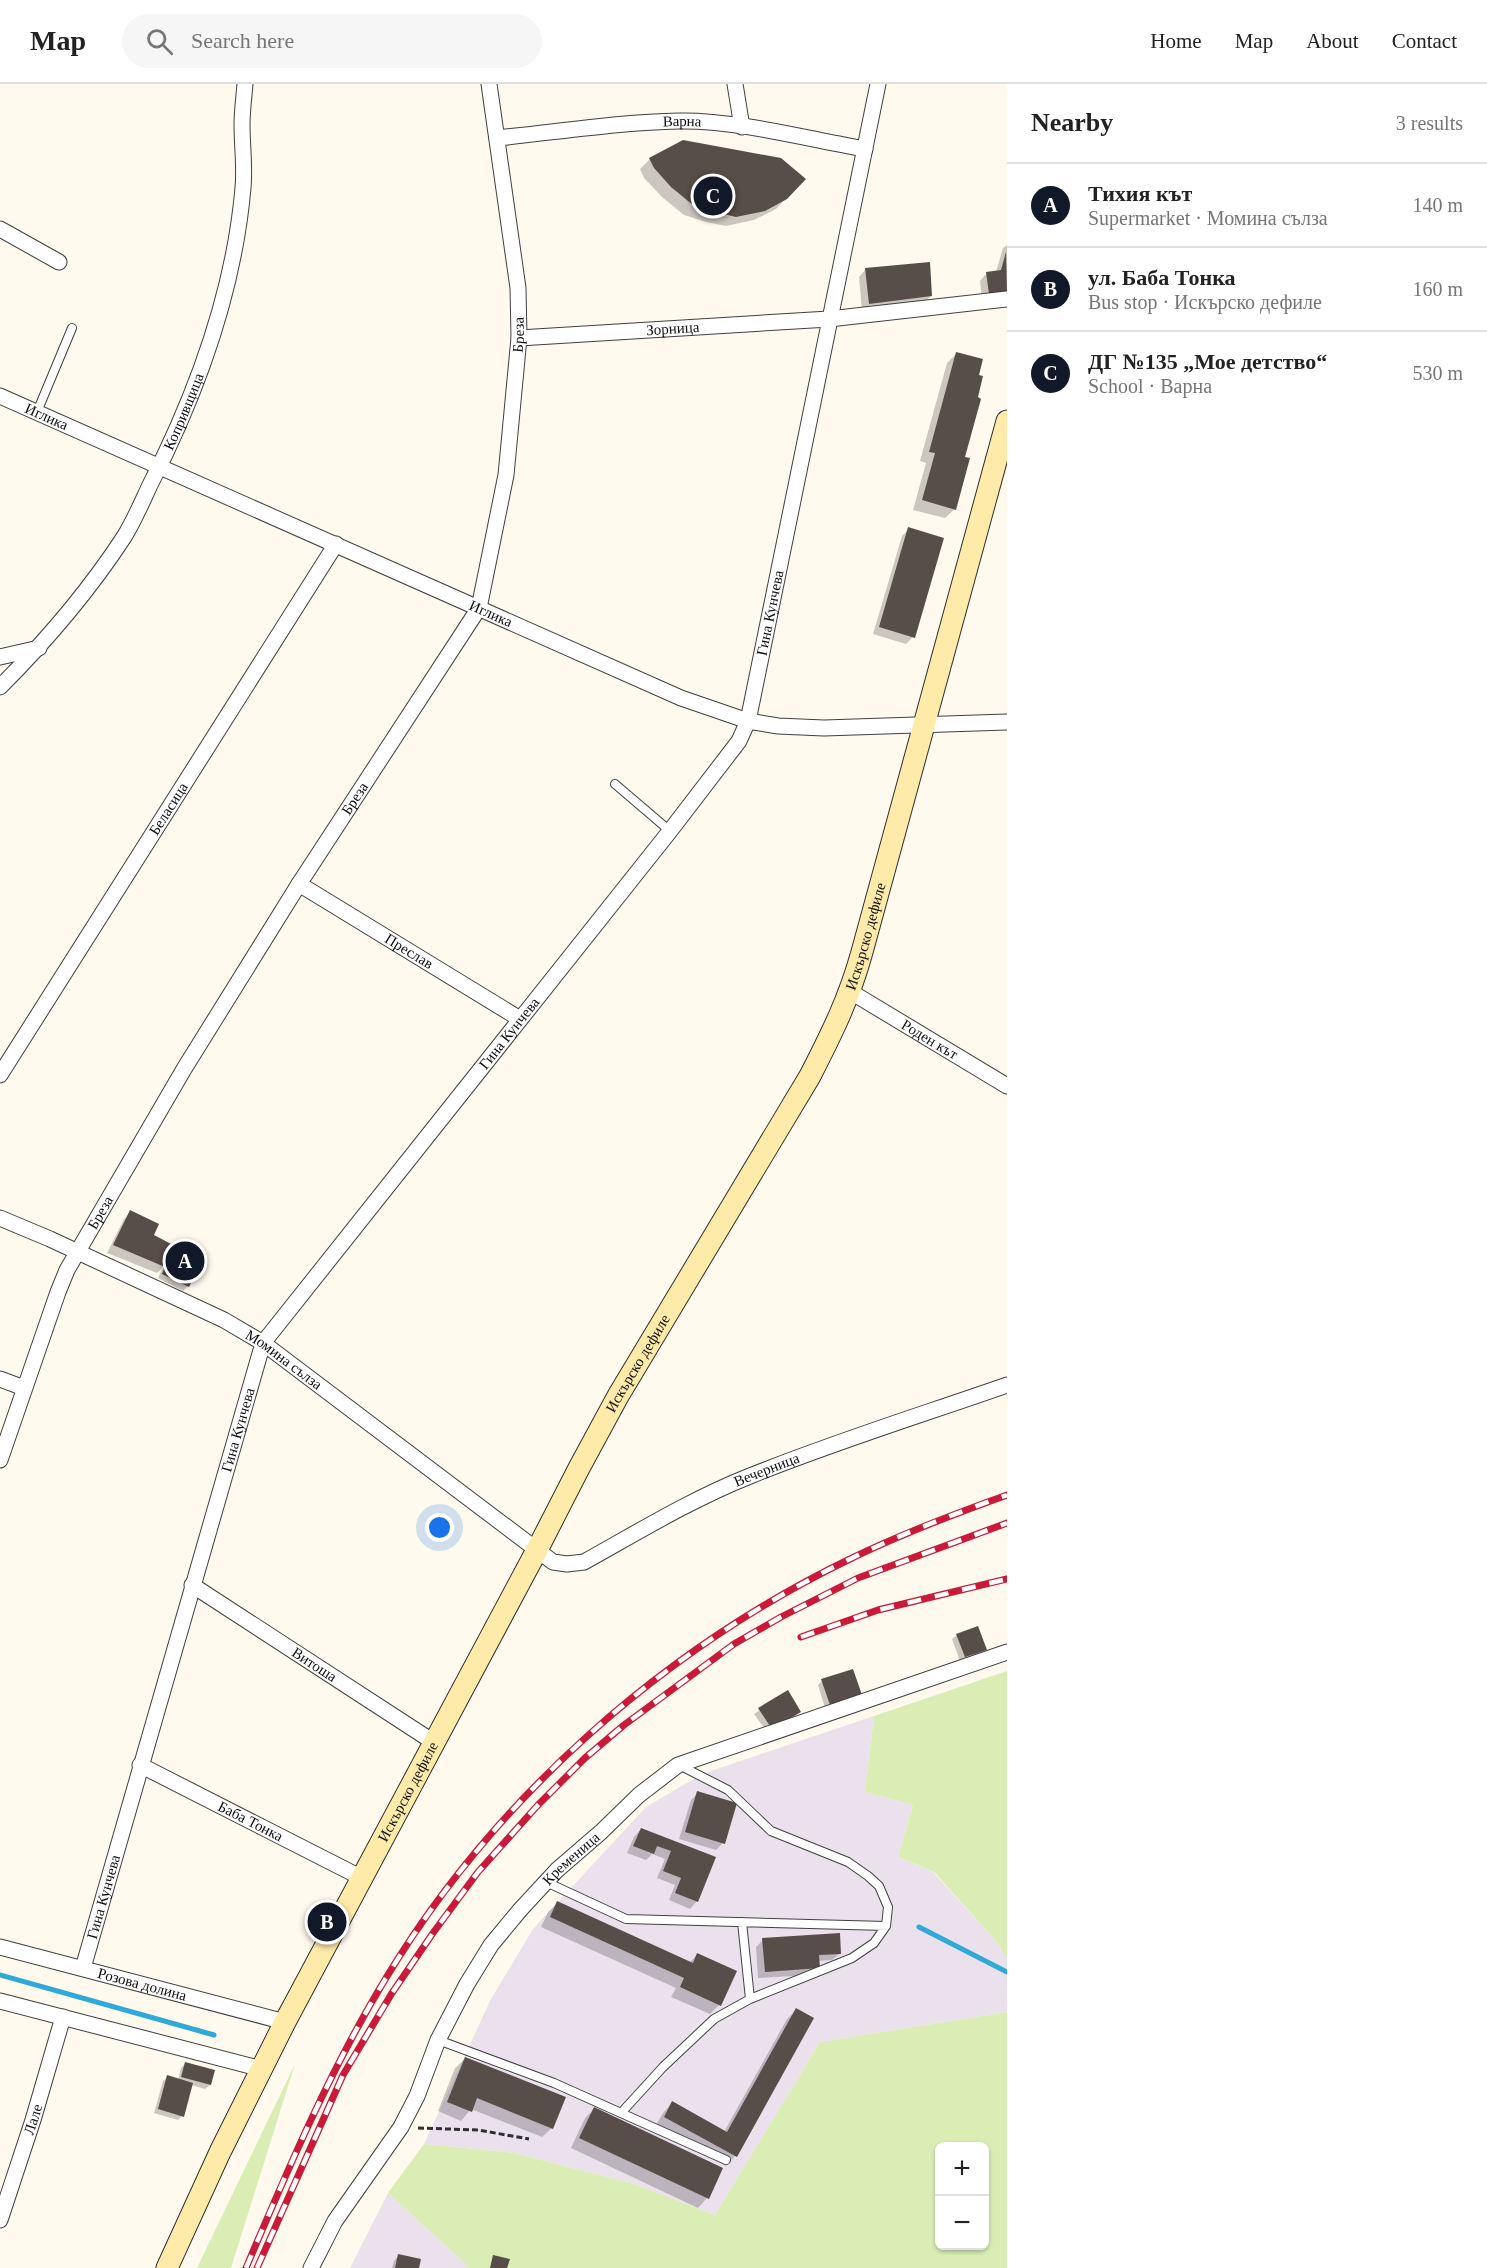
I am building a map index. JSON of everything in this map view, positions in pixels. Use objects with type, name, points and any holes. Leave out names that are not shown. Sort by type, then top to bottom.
[{"type":"main road","name":"Искърско дефиле","points":[[167,2268],[220,2152],[285,2022],[435,1743],[554,1514],[618,1396],[810,1076],[851,992],[1007,421]]},
{"type":"street","name":"Копривщица","points":[[0,687],[39,648],[82,596],[124,536],[160,467],[194,390],[216,322],[233,256],[243,187],[242,121],[245,84]]},
{"type":"street","name":"Бреза","points":[[0,1460],[57,1292],[78,1252],[184,1069],[299,884],[479,608],[506,474],[519,338],[518,288],[489,84]]},
{"type":"street","points":[[735,84],[742,127]]},
{"type":"street","name":"Гина Кунчева","points":[[83,1968],[263,1343],[670,831],[739,741],[748,721],[878,84]]},
{"type":"street","name":"Варна","points":[[497,138],[617,125],[681,121],[742,127],[865,149]]},
{"type":"street","points":[[0,229],[59,262]]},
{"type":"street","name":"Зорница","points":[[519,338],[829,319],[1007,299]]},
{"type":"street","name":"Иглика","points":[[0,396],[681,698],[748,721],[778,726],[824,728],[1007,722]]},
{"type":"street","name":"Беласица","points":[[0,1075],[336,544]]},
{"type":"street","points":[[0,657],[39,648]]},
{"type":"street","name":"Преслав","points":[[299,884],[520,1019]]},
{"type":"street","name":"Роден кът","points":[[851,992],[1007,1086]]},
{"type":"street","name":"Момина сълза","points":[[0,1218],[224,1320],[263,1343],[537,1550]]},
{"type":"street","points":[[0,1379],[24,1388]]},
{"type":"street","name":"Вечерница","points":[[537,1550],[553,1562],[567,1564],[585,1562],[681,1508],[748,1477],[846,1440],[1007,1385]]},
{"type":"street","name":"Витоша","points":[[192,1585],[435,1743]]},
{"type":"street","name":"Кременица","points":[[311,2268],[335,2221],[401,2127],[417,2096],[438,2040],[467,1984],[491,1946],[546,1882],[639,1795],[678,1765],[1007,1652]]},
{"type":"street","name":"Баба Тонка","points":[[140,1765],[362,1878]]},
{"type":"street","name":"Розова долина","points":[[0,1947],[285,2022]]},
{"type":"street","points":[[0,2001],[262,2069]]},
{"type":"street","name":"Лале","points":[[0,2220],[33,2120],[63,2017]]},
{"type":"lane","points":[[37,412],[72,328]]},
{"type":"lane","points":[[615,784],[670,831]]},
{"type":"lane","points":[[621,2113],[663,2067],[714,2019],[750,1999],[852,1958],[874,1943],[886,1926],[888,1907],[879,1886],[868,1876],[848,1862],[771,1831],[728,1790],[678,1765]]},
{"type":"lane","points":[[546,1882],[626,1919],[886,1926]]},
{"type":"lane","points":[[742,1922],[750,1999]]},
{"type":"lane","points":[[438,2040],[554,2083],[726,2160]]},
{"type":"path","points":[[401,2127],[478,2130],[529,2139]]},
{"type":"shaded area","points":[[874,1716],[865,1792],[913,1805],[898,1857],[933,1872],[995,1940],[1007,1959],[1007,2012],[820,2042],[715,2215],[634,2184],[514,2153],[424,2144],[491,1999],[533,1929],[646,1807],[702,1774]]},
{"type":"shaded area","points":[[388,2193],[470,2268],[350,2268]]},
{"type":"green space","points":[[1007,1671],[1007,1959],[995,1940],[934,1872],[898,1857],[913,1805],[865,1792],[874,1716]]},
{"type":"green space","points":[[1007,2012],[1007,2268],[470,2268],[388,2193],[424,2144],[514,2153],[634,2184],[715,2215],[820,2042]]},
{"type":"green space","points":[[295,2064],[231,2268],[197,2268]]},
{"type":"building","points":[[683,140],[781,158],[806,179],[787,199],[765,211],[736,217],[693,205],[671,187],[654,168],[649,158]]},
{"type":"building","points":[[1006,252],[1007,292],[989,294],[986,272],[1001,270]]},
{"type":"building","points":[[930,262],[932,296],[869,304],[865,268]]},
{"type":"building","points":[[956,352],[983,359],[979,375],[983,376],[978,397],[981,399],[965,457],[970,458],[956,510],[922,500],[935,453],[929,452]]},
{"type":"building","points":[[908,527],[944,538],[915,638],[879,627]]},
{"type":"building","points":[[130,1210],[159,1224],[154,1235],[175,1246],[177,1243],[204,1256],[189,1287],[162,1274],[165,1267],[113,1245]]},
{"type":"building","points":[[978,1626],[987,1650],[965,1657],[956,1634]]},
{"type":"building","points":[[853,1669],[862,1695],[830,1705],[821,1679]]},
{"type":"building","points":[[788,1690],[801,1712],[772,1729],[758,1708]]},
{"type":"building","points":[[697,1791],[737,1803],[725,1844],[685,1832]]},
{"type":"building","points":[[641,1828],[716,1857],[698,1902],[675,1893],[681,1878],[663,1871],[671,1851],[657,1846],[654,1854],[633,1846]]},
{"type":"building","points":[[557,1901],[693,1963],[697,1953],[737,1971],[721,2006],[680,1987],[684,1978],[550,1917]]},
{"type":"building","points":[[840,1933],[841,1954],[819,1955],[820,1968],[765,1972],[762,1938]]},
{"type":"building","points":[[796,2008],[814,2018],[737,2157],[664,2117],[672,2101],[727,2132]]},
{"type":"building","points":[[465,2057],[566,2097],[553,2129],[477,2098],[472,2112],[447,2102]]},
{"type":"building","points":[[185,2062],[215,2070],[211,2085],[181,2077]]},
{"type":"building","points":[[167,2075],[193,2083],[184,2117],[158,2109]]},
{"type":"building","points":[[594,2107],[723,2168],[709,2199],[579,2138]]},
{"type":"building","points":[[398,2254],[421,2259],[419,2268],[395,2268]]},
{"type":"building","points":[[493,2255],[510,2259],[507,2268],[490,2268]]},
{"type":"waterway","points":[[919,1927],[1007,1972]]},
{"type":"waterway","points":[[0,1975],[214,2035]]},
{"type":"railway","points":[[246,2268],[328,2084],[386,1978],[429,1912],[478,1850],[531,1791],[588,1736],[649,1684],[713,1638],[781,1596],[850,1559],[947,1517],[1007,1495]]},
{"type":"railway","points":[[257,2268],[343,2075],[392,1993],[478,1872],[538,1805],[585,1758],[624,1725],[734,1644],[781,1617],[858,1578],[1007,1523]]},
{"type":"railway","points":[[801,1637],[878,1610],[1007,1579]]},
{"type":"place","name":"ДГ №135 „Мое детство“","points":[[713,196]]},
{"type":"place","name":"Тихия кът","points":[[185,1261]]},
{"type":"place","name":"ул. Баба Тонка","points":[[327,1922]]}]
